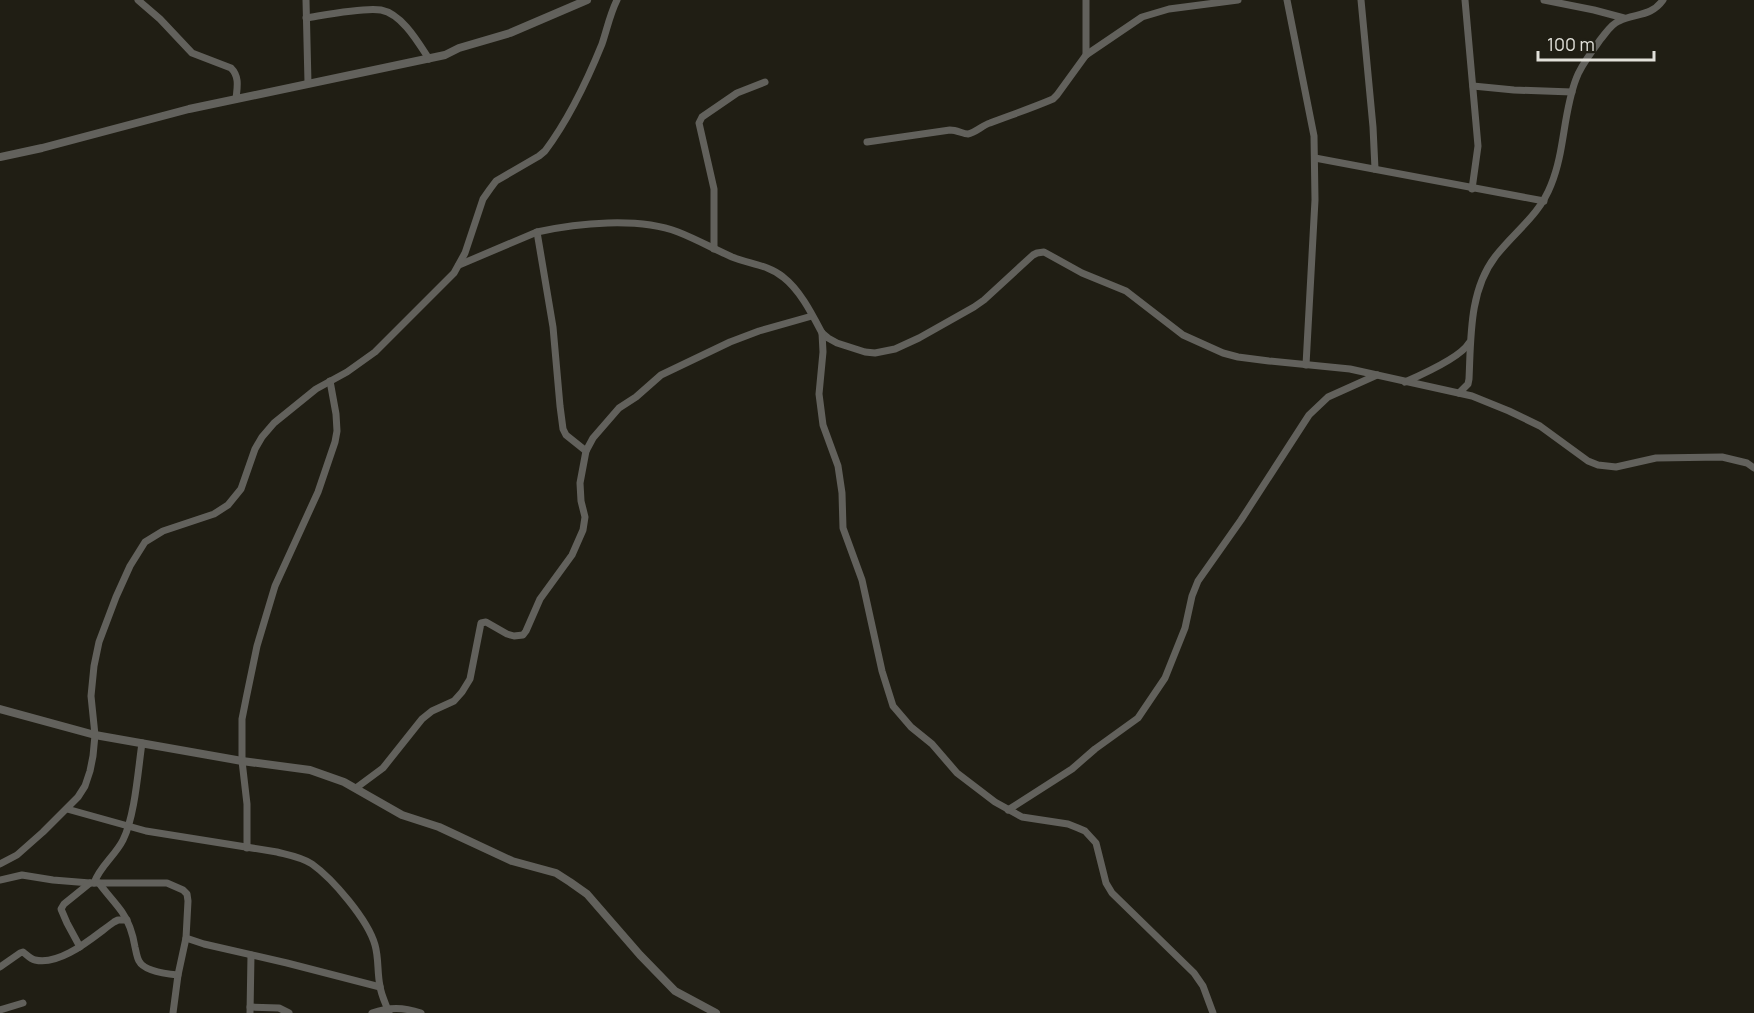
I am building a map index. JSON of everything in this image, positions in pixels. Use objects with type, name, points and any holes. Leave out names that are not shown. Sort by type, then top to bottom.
[{"type":"street","points":[[138,0],[160,19],[192,53],[234,71],[237,83],[236,99]]},
{"type":"street","points":[[306,0],[308,83]]},
{"type":"street","points":[[0,157],[189,109],[445,56],[459,48],[510,33],[587,0]]},
{"type":"street","points":[[0,864],[16,855],[67,809],[78,797],[90,771],[94,735],[91,696],[99,642],[112,606],[137,553],[146,542],[163,531],[214,514],[228,505],[241,489],[262,437],[288,410],[330,381],[363,363],[454,273],[468,245],[483,200],[490,189],[496,182],[545,151],[571,111],[602,42],[610,14],[617,0]]},
{"type":"street","points":[[1086,0],[1086,55]]},
{"type":"street","points":[[867,142],[950,130],[971,133],[991,122],[1011,117],[1053,99],[1086,55],[1127,25],[1152,12],[1238,0]]},
{"type":"street","points":[[1287,0],[1314,136],[1315,201],[1306,365]]},
{"type":"street","points":[[1360,0],[1375,170]]},
{"type":"street","points":[[1465,0],[1478,146],[1472,189]]},
{"type":"street","points":[[1544,0],[1624,18]]},
{"type":"street","points":[[1472,396],[1468,384],[1471,341],[1474,309],[1480,285],[1495,257],[1544,201],[1557,170],[1572,92],[1580,69],[1610,27],[1617,21],[1647,12],[1663,0]]},
{"type":"street","points":[[306,18],[367,9],[382,10],[392,15],[414,35],[429,59]]},
{"type":"street","points":[[714,249],[714,189],[699,123],[702,117],[737,93],[765,82]]},
{"type":"street","points":[[1473,86],[1572,92]]},
{"type":"street","points":[[1315,158],[1544,201]]},
{"type":"street","points":[[459,265],[537,232],[597,224],[633,224],[676,231],[739,260],[765,267],[784,278],[812,315],[822,333],[823,352],[819,394],[823,425],[838,466],[842,493],[843,528],[862,580],[882,671],[893,706],[911,727],[932,744],[957,773],[1008,810],[1022,817],[1068,824],[1085,831],[1096,843],[1106,883],[1112,893],[1194,973],[1203,986],[1213,1013]]},
{"type":"street","points":[[537,232],[552,320],[563,429],[566,435],[586,451]]},
{"type":"street","points":[[822,333],[837,343],[865,352],[875,353],[895,349],[920,338],[974,307],[1033,255],[1044,252],[1082,273],[1126,291],[1183,334],[1210,348],[1238,357],[1350,369],[1472,396],[1540,426],[1588,461],[1598,465],[1616,467],[1656,458],[1722,457],[1754,468]]},
{"type":"street","points":[[356,788],[383,768],[422,719],[432,711],[454,701],[462,692],[470,679],[481,623],[486,622],[514,636],[523,635],[540,599],[572,555],[583,530],[585,517],[580,483],[586,451],[593,438],[619,408],[662,375],[742,337],[812,315]]},
{"type":"street","points":[[1405,381],[1420,376],[1463,351],[1471,341]]},
{"type":"street","points":[[823,352],[837,343]]},
{"type":"street","points":[[1008,810],[1072,769],[1138,718],[1165,678],[1185,628],[1198,581],[1241,520],[1309,415],[1328,397],[1377,375]]},
{"type":"street","points":[[247,848],[242,719],[251,670],[275,586],[318,492],[335,442],[336,414],[330,381]]},
{"type":"street","points":[[1459,393],[1468,384]]},
{"type":"street","points":[[0,709],[94,735],[242,761],[310,770],[327,775],[356,788],[402,814],[439,826],[512,861],[556,873],[587,894],[675,991],[710,1012]]},
{"type":"street","points":[[80,947],[61,909],[64,904],[94,883],[99,872],[122,842],[129,827],[142,743]]},
{"type":"street","points":[[67,809],[129,827],[298,857],[311,863],[326,875],[368,928],[378,958],[380,987],[388,1010]]},
{"type":"street","points":[[0,880],[22,875],[94,883],[167,883],[183,890],[187,894],[188,901],[186,938],[173,1013]]},
{"type":"street","points":[[94,883],[105,892],[127,920],[139,961],[157,972],[178,975]]},
{"type":"street","points":[[0,967],[23,952],[34,960],[63,956],[80,947],[114,922],[127,920]]},
{"type":"street","points":[[186,938],[380,987]]},
{"type":"street","points":[[251,955],[250,1010],[279,1008],[289,1013]]},
{"type":"street","points":[[0,1012],[23,1003]]},
{"type":"street","points":[[372,1013],[388,1010],[410,1010],[421,1013]]}]
